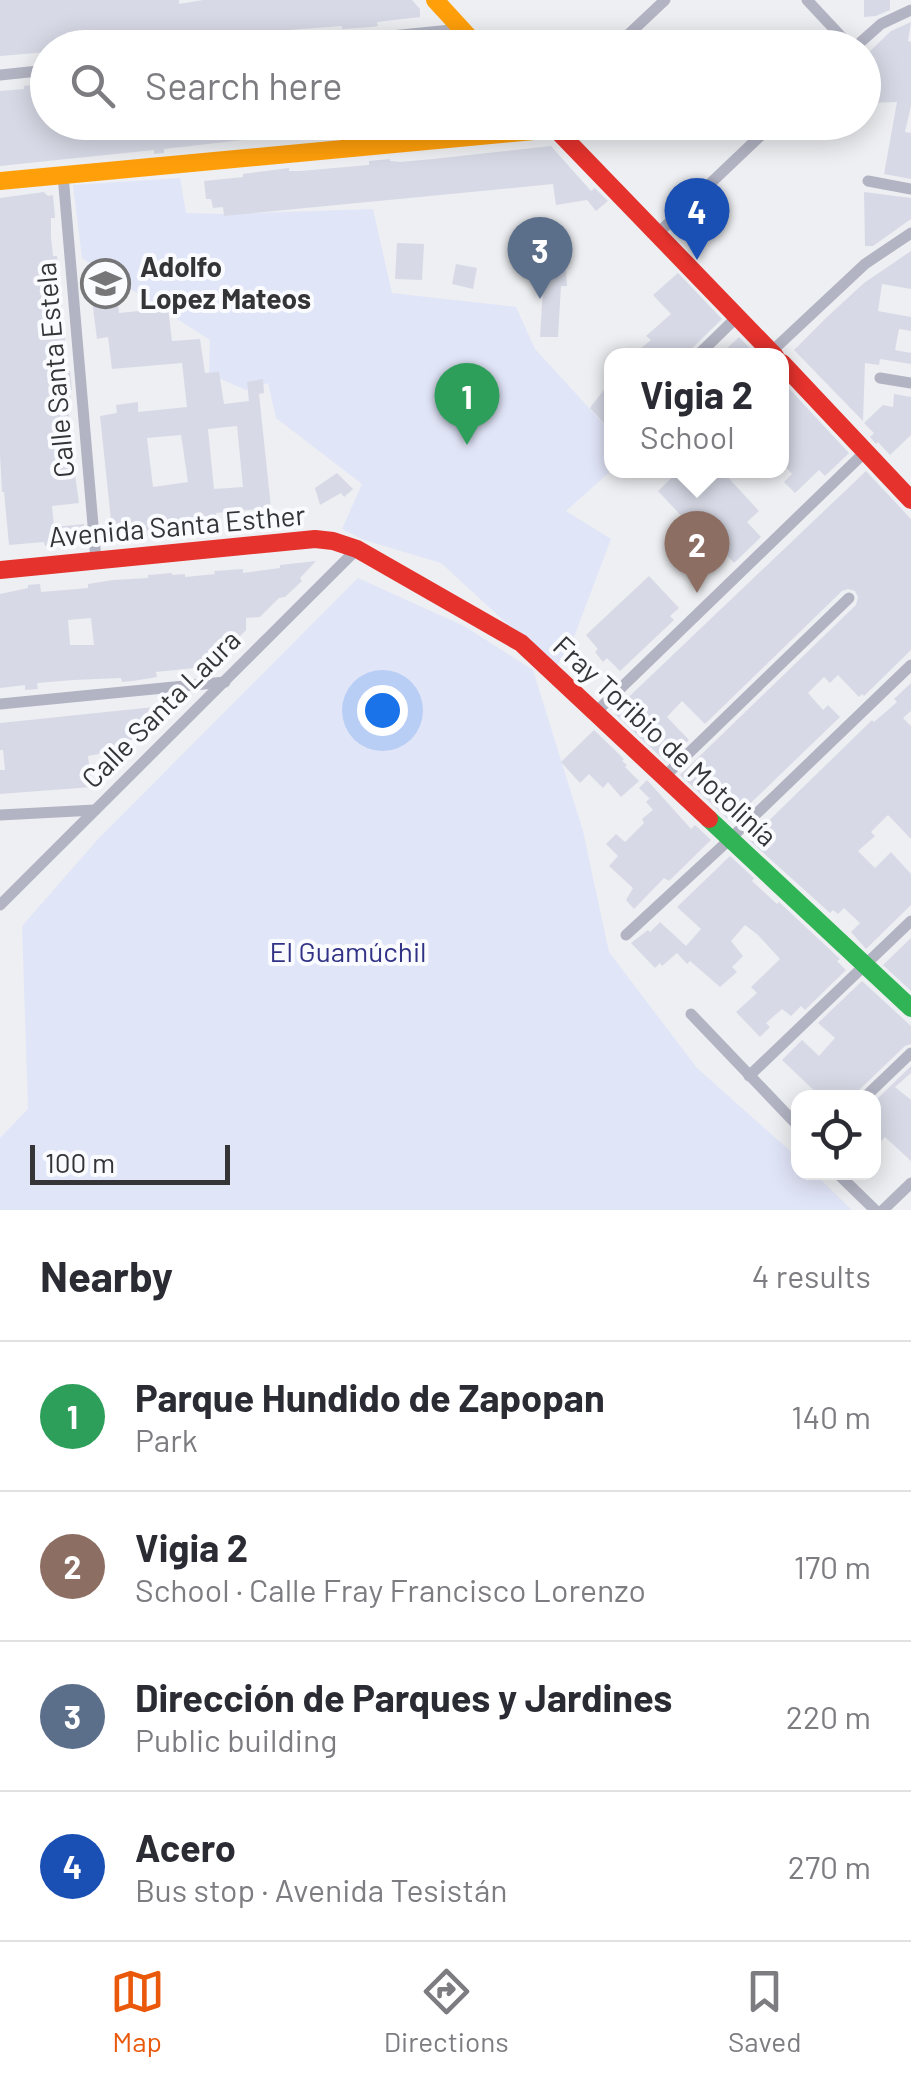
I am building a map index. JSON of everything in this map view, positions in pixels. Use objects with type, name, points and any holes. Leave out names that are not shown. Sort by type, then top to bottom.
[{"type":"street","points":[[435,0],[461,28]]},
{"type":"street","points":[[633,30],[665,0]]},
{"type":"street","points":[[807,0],[836,30]]},
{"type":"street","points":[[874,30],[911,10]]},
{"type":"street","points":[[442,30],[461,28]]},
{"type":"street","points":[[0,75],[30,72]]},
{"type":"street","points":[[0,181],[412,140]]},
{"type":"street","points":[[566,140],[768,348]]},
{"type":"street","points":[[657,234],[756,140]]},
{"type":"street","name":"Calle Santa Estela","points":[[63,175],[96,560]]},
{"type":"street","points":[[868,181],[911,189]]},
{"type":"street","points":[[785,348],[865,264],[911,233]]},
{"type":"street","points":[[705,348],[738,316]]},
{"type":"street","points":[[789,371],[911,500]]},
{"type":"street","points":[[880,378],[911,383]]},
{"type":"street","points":[[594,714],[864,452]]},
{"type":"street","name":"Avenida Santa Esther","points":[[0,570],[315,539],[357,549]]},
{"type":"street","name":"Fray Toribio de Motolinía","points":[[357,549],[521,643],[911,1008]]},
{"type":"street","name":"Calle Santa Laura","points":[[0,906],[357,549]]},
{"type":"street","points":[[664,777],[849,598]]},
{"type":"street","points":[[626,936],[911,664]]},
{"type":"street","points":[[0,704],[225,682]]},
{"type":"street","points":[[0,815],[95,810]]},
{"type":"street","points":[[749,1076],[911,921]]},
{"type":"street","points":[[690,1014],[791,1119]]},
{"type":"street","points":[[872,1090],[911,1053]]},
{"type":"street","points":[[844,1180],[874,1210]]},
{"type":"street","points":[[883,1210],[911,1183]]},
{"type":"green space","points":[[180,178],[186,213],[373,209],[392,293],[516,307],[535,349],[604,424],[604,477],[566,511],[611,539],[571,645],[555,668],[441,563],[364,540],[342,529],[362,484],[276,418],[268,383],[246,390],[209,374],[210,340],[82,258],[73,185]]},
{"type":"green space","name":"El Guamúchil","points":[[358,578],[464,626],[533,670],[583,831],[609,952],[697,1068],[791,1152],[791,1180],[821,1180],[852,1210],[0,1210],[0,1138],[28,1109],[22,926],[99,838]]},
{"type":"building","points":[[0,0],[179,0],[179,4],[203,0],[412,0],[420,9],[420,17],[342,29],[30,30],[30,54],[0,56]]},
{"type":"building","points":[[864,0],[890,0],[890,10],[864,17]]},
{"type":"building","points":[[911,22],[911,106],[905,132],[911,133],[911,179],[884,174],[897,102],[881,102],[881,41]]},
{"type":"building","points":[[30,85],[30,140],[243,140],[164,149],[164,153],[154,154],[154,150],[0,166],[0,91]]},
{"type":"building","points":[[551,146],[591,191],[595,188],[608,201],[596,211],[587,200],[556,205],[553,184],[224,216],[223,207],[213,208],[211,199],[206,199],[204,181],[243,174]]},
{"type":"building","points":[[44,192],[53,195],[55,218],[51,218],[51,237],[53,256],[57,256],[65,341],[60,342],[62,364],[67,363],[72,390],[69,432],[79,503],[52,506],[54,527],[84,524],[85,536],[77,538],[77,543],[9,545],[0,454],[0,198]]},
{"type":"building","points":[[864,192],[911,198],[911,219],[873,246],[865,246]]},
{"type":"building","points":[[397,243],[424,244],[422,280],[395,279]]},
{"type":"building","points":[[565,251],[567,286],[561,286],[558,337],[540,337],[543,287],[535,287],[534,252]]},
{"type":"building","points":[[911,251],[911,289],[882,284],[878,311],[911,317],[911,331],[899,329],[895,350],[911,353],[911,364],[880,359],[879,365],[865,363],[863,421],[794,350],[864,283]]},
{"type":"building","points":[[456,264],[477,268],[473,289],[452,284]]},
{"type":"building","points":[[678,273],[722,319],[692,348],[641,348],[651,340],[646,336],[671,314],[653,295]]},
{"type":"building","points":[[116,281],[119,313],[168,308],[172,341],[200,339],[205,373],[219,372],[224,404],[249,401],[247,382],[263,379],[264,393],[259,394],[271,508],[216,513],[217,529],[113,539],[100,416],[117,413],[116,405],[138,402],[138,412],[187,407],[182,363],[112,369],[108,337],[97,339],[90,284]],"holes":[[[237,426],[243,487],[214,489],[208,429]],[[181,435],[188,482],[153,487],[147,438]]]},
{"type":"building","points":[[739,337],[749,348],[727,348]]},
{"type":"building","points":[[789,389],[849,453],[825,476],[819,470],[795,493],[784,482],[792,474]]},
{"type":"building","points":[[604,390],[604,423],[590,408]]},
{"type":"building","points":[[894,394],[911,397],[911,435],[890,455],[870,437],[874,433],[864,423],[883,405],[893,407]]},
{"type":"building","points":[[866,471],[911,519],[911,650],[864,696],[859,697],[838,675],[830,683],[824,677],[808,693],[823,710],[828,705],[840,717],[731,822],[680,775],[856,605],[855,591],[842,591],[705,724],[682,701],[667,717],[689,740],[666,762],[615,710]]},
{"type":"building","points":[[337,473],[353,489],[344,497],[341,493],[320,505],[315,488]]},
{"type":"building","points":[[672,478],[728,478],[759,511],[747,522],[761,537],[734,563],[727,555],[723,560],[658,491]]},
{"type":"building","points":[[316,561],[285,597],[260,617],[246,618],[246,630],[226,651],[218,651],[214,666],[156,672],[157,677],[133,681],[74,680],[37,683],[38,689],[25,690],[25,685],[0,688],[0,594],[28,585],[40,584],[41,592],[88,588],[88,584],[148,575],[172,573],[185,577],[243,569],[243,573]],"holes":[[[91,618],[94,645],[70,645],[68,620]]]},
{"type":"building","points":[[649,576],[679,608],[670,616],[674,620],[620,671],[607,658],[603,662],[586,635]]},
{"type":"building","points":[[911,683],[911,711],[903,718],[911,726],[911,839],[888,815],[871,832],[875,836],[858,851],[875,868],[891,852],[911,874],[911,905],[866,949],[851,932],[860,923],[844,908],[838,914],[833,910],[830,913],[749,840],[872,720],[897,702],[894,699]]},
{"type":"building","points":[[154,707],[160,716],[142,731],[142,740],[130,740],[130,746],[88,756],[92,787],[0,794],[0,770],[5,770],[0,723]]},
{"type":"building","points":[[594,730],[624,759],[625,767],[639,781],[621,797],[608,782],[603,788],[589,774],[580,783],[561,762]]},
{"type":"building","points":[[647,780],[691,829],[695,825],[711,840],[669,881],[664,878],[634,909],[626,900],[633,888],[609,866],[618,856],[606,844],[616,834],[625,842],[653,810],[646,802],[651,797],[639,788]]},
{"type":"building","points":[[730,856],[754,878],[752,881],[840,959],[837,961],[846,970],[805,1010],[801,1006],[791,1016],[782,1009],[766,1023],[770,1027],[760,1037],[736,1012],[757,993],[751,987],[780,959],[745,925],[731,941],[743,956],[732,967],[737,972],[720,987],[677,953],[655,968],[631,943],[660,922],[686,946],[701,929],[677,907]]},
{"type":"building","points":[[911,938],[911,991],[883,965]]},
{"type":"building","points":[[862,981],[911,1026],[911,1044],[859,1090],[814,1090],[782,1060],[802,1040],[819,1056],[835,1038],[818,1023]]},
{"type":"building","points":[[911,1066],[911,1073],[895,1087],[911,1100],[911,1161],[885,1137],[881,1141],[881,1095]]},
{"type":"traffic: fast","points":[[709,819],[911,1008]]},
{"type":"traffic: slow","points":[[435,0],[462,30]]},
{"type":"traffic: slow","points":[[0,181],[438,140]]},
{"type":"traffic: jam","points":[[566,140],[767,348]]},
{"type":"traffic: jam","points":[[789,370],[911,500]]},
{"type":"traffic: jam","points":[[0,570],[315,539],[357,549],[521,643],[709,819]]},
{"type":"place","name":"Acero","points":[[697,260]]},
{"type":"place","name":"Adolfo Lopez Mateos","points":[[105,283]]},
{"type":"place","name":"Dirección de Parques y Jardines","points":[[540,299]]},
{"type":"place","name":"Parque Hundido de Zapopan","points":[[467,445]]},
{"type":"place","name":"Vigia 2","points":[[697,593]]}]
